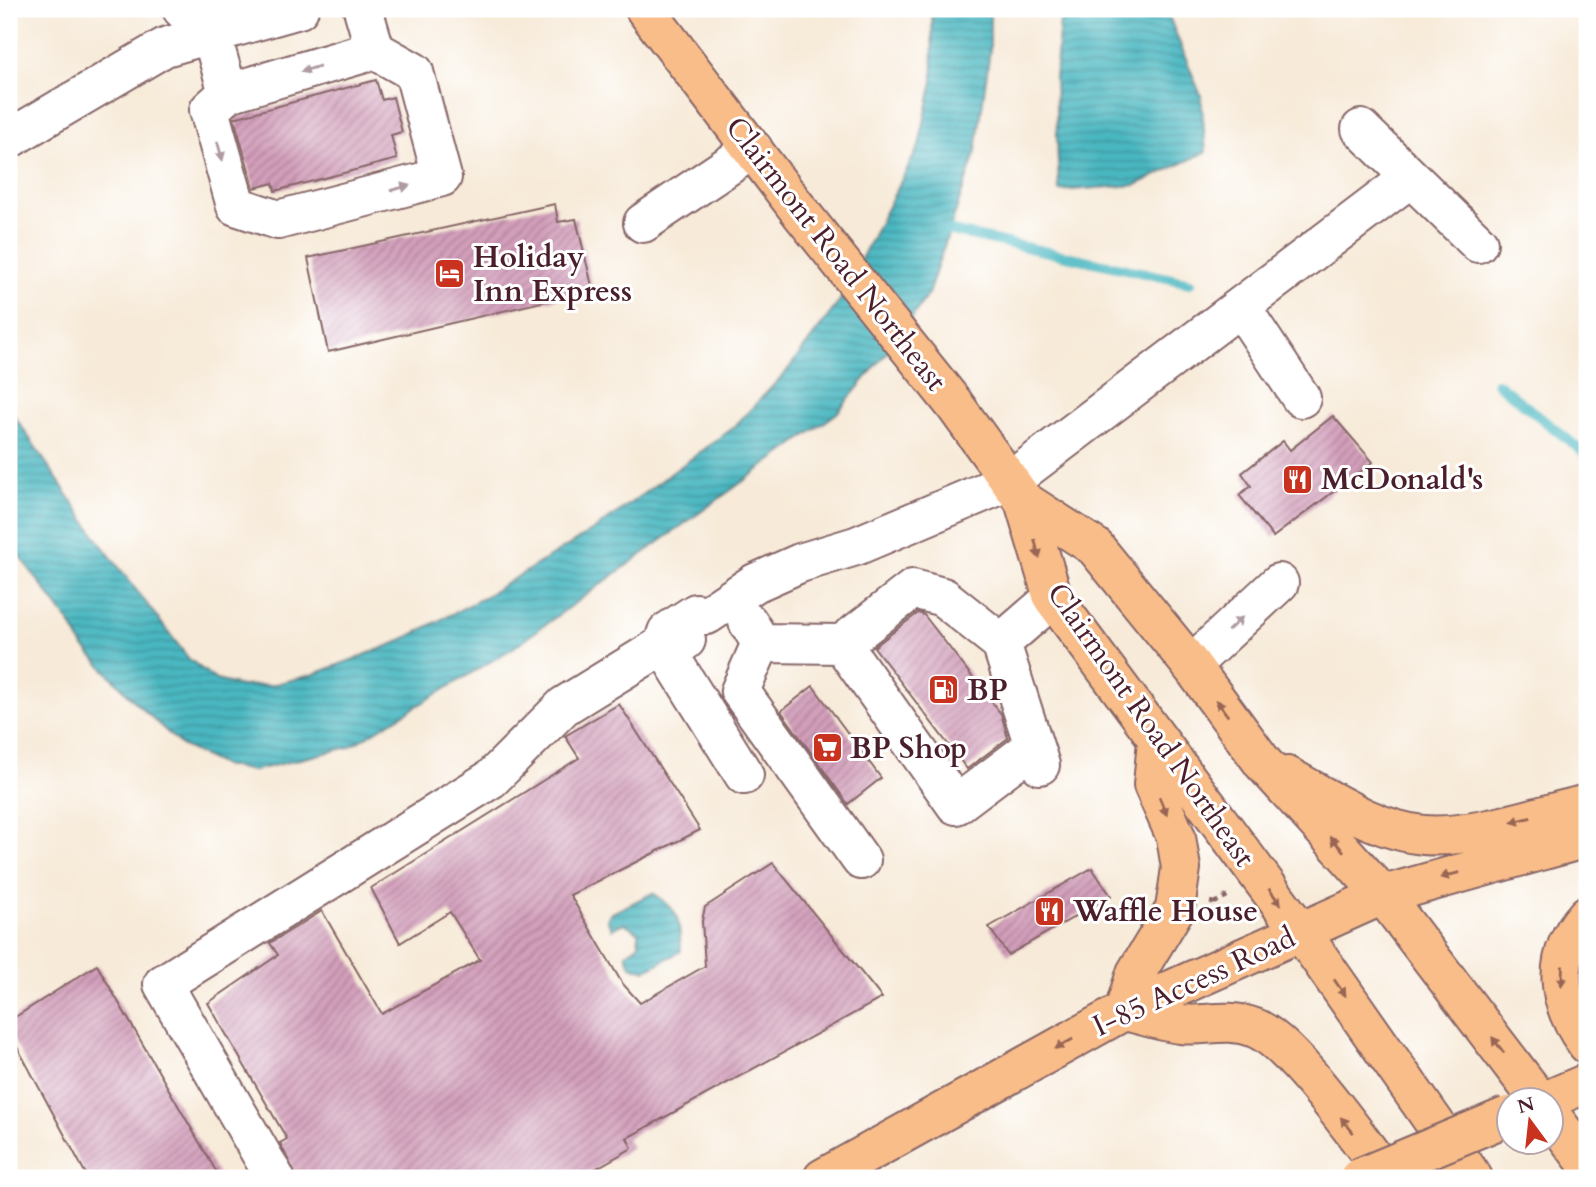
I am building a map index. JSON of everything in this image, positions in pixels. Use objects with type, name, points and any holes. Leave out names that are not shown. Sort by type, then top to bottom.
[{"type":"main road","name":"Clairmont Road Northeast","points":[[645,9],[801,213],[954,404],[1017,491],[1052,598],[1301,932],[1473,1178]]},
{"type":"main road","name":"Clairmont Road Northeast","points":[[1017,491],[1095,547],[1191,665],[1263,763],[1383,895],[1528,1086]]},
{"type":"main road","points":[[1157,740],[1153,785],[1176,837],[1181,868],[1175,909],[1136,972],[1124,1011],[1183,1024],[1224,1021],[1256,1029],[1279,1044],[1301,1067],[1390,1178]]},
{"type":"main road","points":[[1263,763],[1355,813],[1399,830],[1425,835],[1464,833],[1587,804]]},
{"type":"main road","name":"I-85 Access Road","points":[[822,1178],[1124,1011],[1383,895],[1587,838]]},
{"type":"main road","points":[[1587,915],[1569,944],[1563,963],[1561,991],[1570,1020],[1587,1044]]},
{"type":"main road","points":[[1564,1093],[1587,1083]]},
{"type":"main road","points":[[1359,1178],[1494,1122]]},
{"type":"main road","points":[[1564,1133],[1587,1163]]},
{"type":"street","points":[[182,9],[211,33],[228,93]]},
{"type":"street","points":[[9,139],[164,47],[299,9]]},
{"type":"street","points":[[363,9],[375,50],[414,72],[442,177],[278,220],[236,206],[209,110],[228,93],[375,50]]},
{"type":"street","points":[[1361,129],[1478,243]]},
{"type":"street","points":[[643,223],[752,149]]},
{"type":"street","points":[[284,1177],[163,984],[491,779],[564,706],[663,645],[667,632],[696,613],[720,606],[755,583],[800,563],[1017,491],[1241,307],[1410,178]]},
{"type":"street","points":[[1241,307],[1301,398]]},
{"type":"street","points":[[1191,665],[1279,583]]},
{"type":"street","points":[[720,606],[761,643],[842,644],[913,589],[943,597],[1001,643],[1037,756],[956,805],[842,644]]},
{"type":"street","points":[[1001,643],[1052,598]]},
{"type":"street","points":[[761,643],[740,691],[861,860]]},
{"type":"street","points":[[663,645],[744,775]]},
{"type":"path","points":[[1214,903],[1229,895]]},
{"type":"water","points":[[932,9],[990,9],[990,50],[976,151],[928,294],[893,345],[837,413],[513,648],[349,747],[252,771],[222,765],[181,745],[136,703],[82,645],[70,623],[9,542],[9,408],[101,544],[189,659],[216,680],[241,686],[271,685],[312,675],[396,643],[481,599],[598,527],[733,428],[786,372],[839,302],[919,146],[933,81]]},
{"type":"water","points":[[1061,9],[1166,9],[1201,96],[1206,152],[1136,185],[1059,191],[1055,79]]},
{"type":"water","points":[[653,893],[669,905],[677,917],[681,951],[645,971],[631,966],[626,954],[639,944],[638,932],[624,923],[612,929],[607,919],[610,914]]},
{"type":"building","points":[[376,80],[382,100],[393,97],[402,132],[391,135],[397,159],[275,191],[273,183],[254,188],[234,118]]},
{"type":"building","name":"Holiday Inn Express","points":[[555,204],[558,222],[576,219],[593,290],[328,352],[308,258]]},
{"type":"building","name":"McDonald's","points":[[1333,416],[1373,462],[1273,537],[1239,495],[1251,486],[1242,473],[1283,441],[1290,450]]},
{"type":"building","name":"BP","points":[[918,613],[924,615],[1001,714],[1008,738],[967,769],[874,647]]},
{"type":"building","name":"BP Shop","points":[[813,686],[881,778],[848,804],[781,711]]},
{"type":"building","points":[[619,704],[700,830],[570,895],[622,983],[640,1003],[705,966],[702,921],[705,907],[773,863],[882,998],[627,1138],[632,1148],[579,1178],[297,1178],[280,1143],[287,1139],[208,1003],[278,955],[270,943],[322,911],[382,1014],[480,960],[450,912],[400,943],[371,888],[579,758],[565,736]]},
{"type":"building","name":"Waffle House","points":[[1092,868],[1111,896],[1008,955],[989,927]]},
{"type":"building","points":[[97,965],[220,1178],[88,1178],[9,1032],[9,1021]]},
{"type":"waterway","points":[[938,228],[1190,283]]},
{"type":"waterway","points":[[1497,383],[1587,455]]},
{"type":"place","name":"Holiday Inn Express","points":[[450,274]]},
{"type":"place","name":"McDonald's","points":[[1298,479]]},
{"type":"place","name":"BP","points":[[944,690]]},
{"type":"place","name":"BP Shop","points":[[827,748]]},
{"type":"place","name":"Waffle House","points":[[1050,911]]}]
